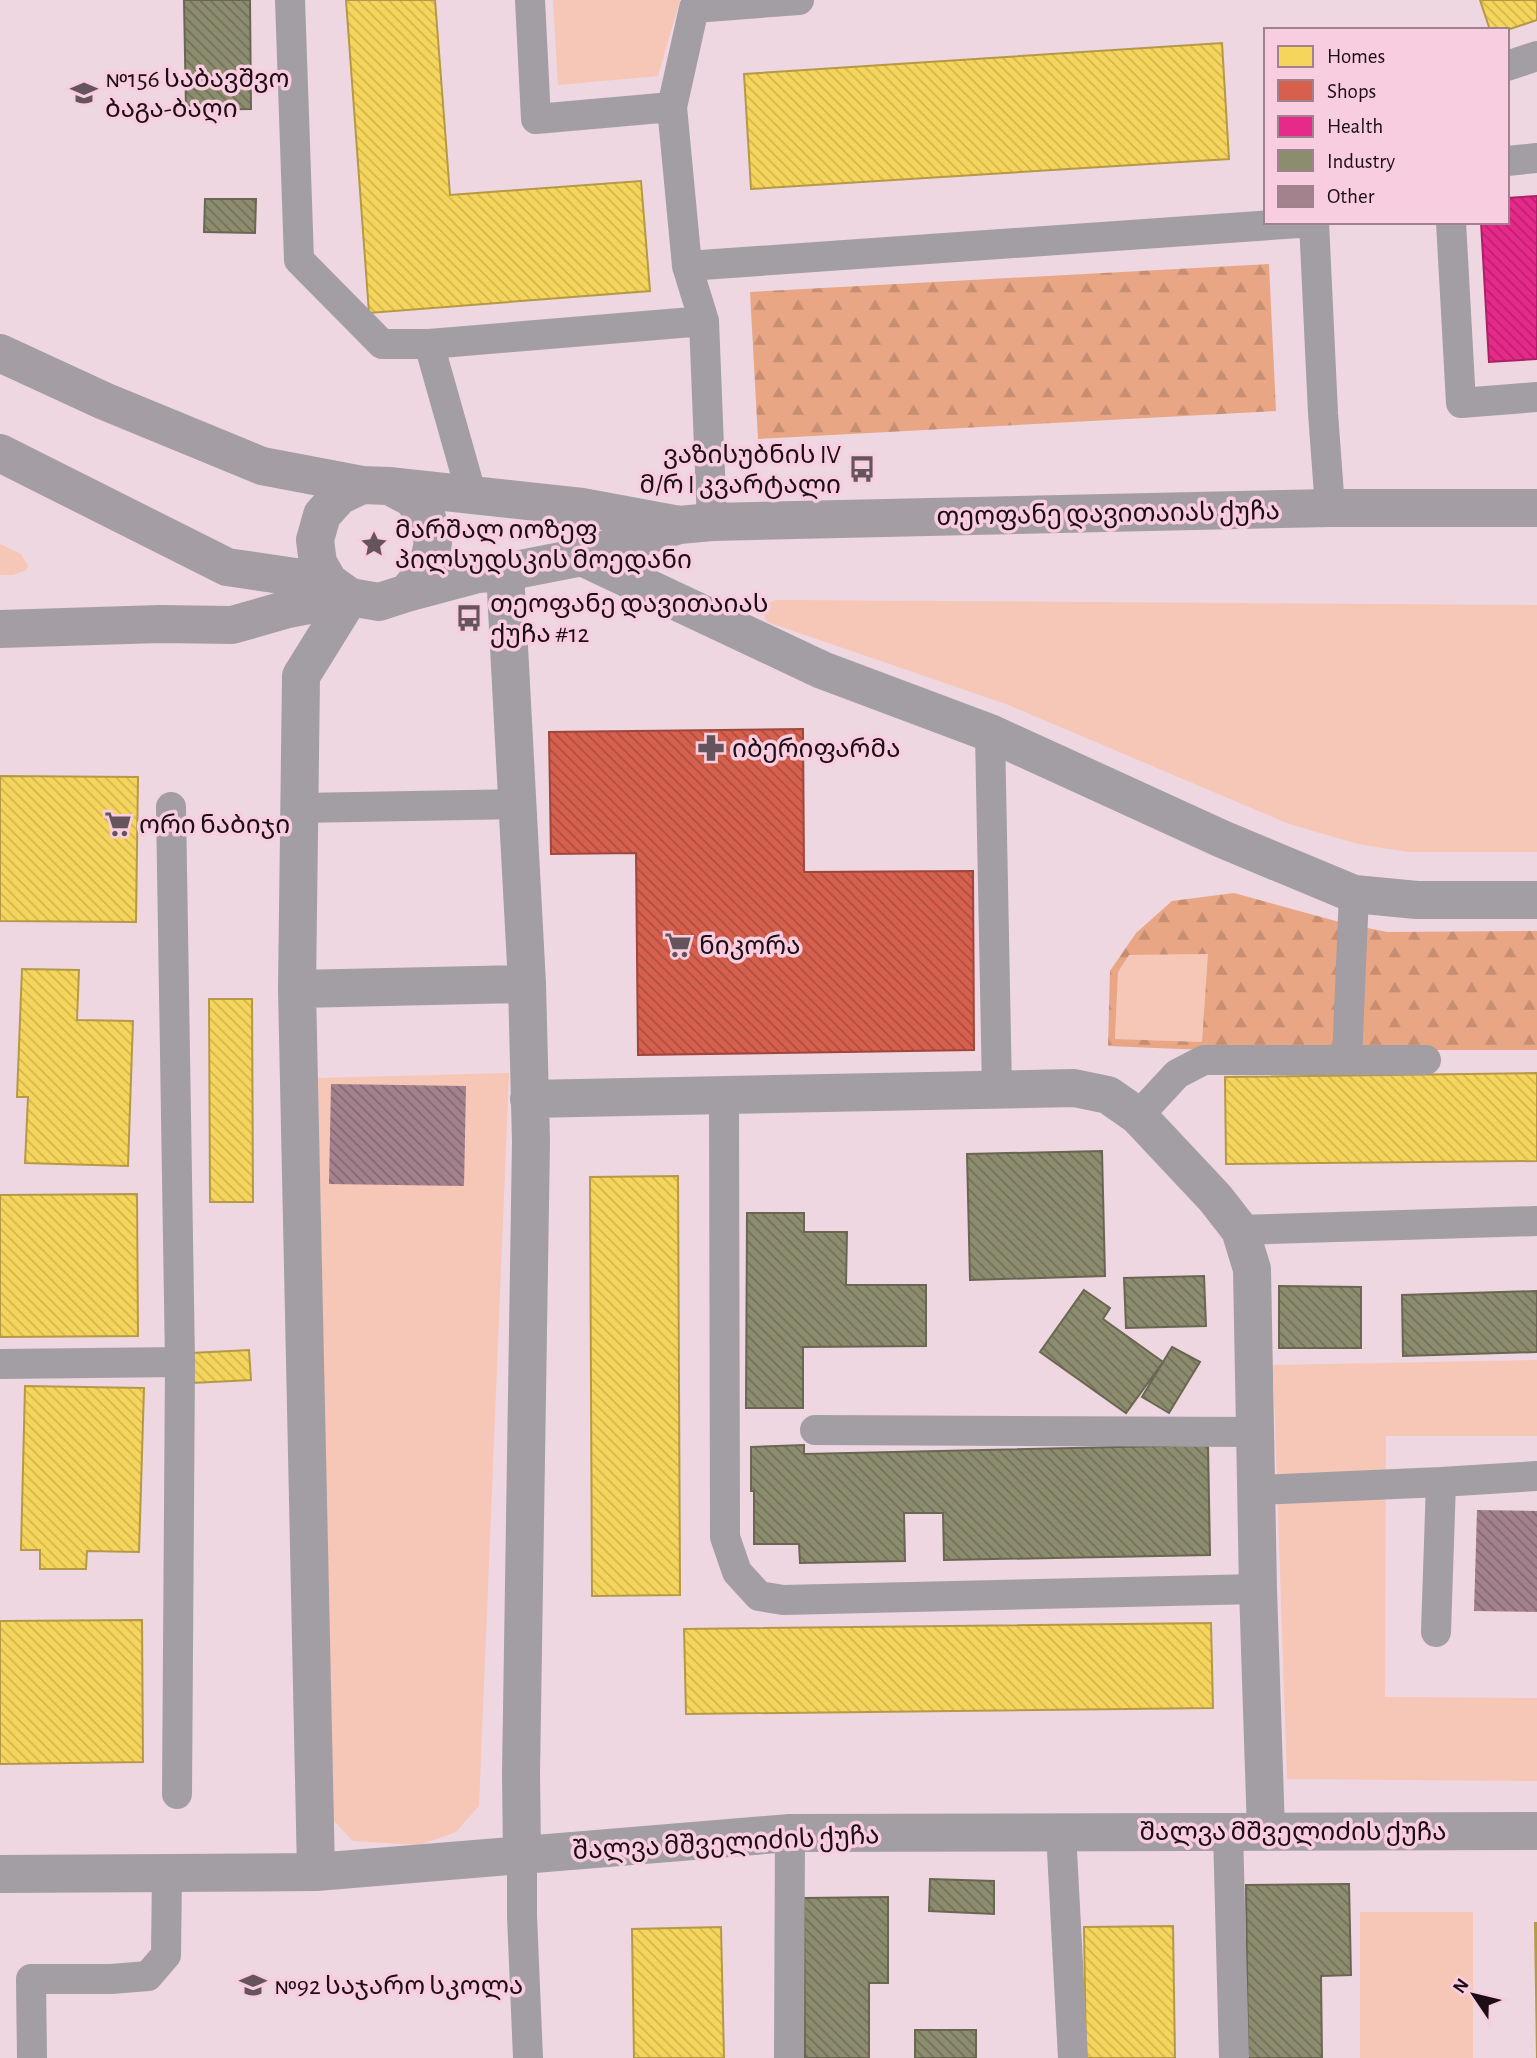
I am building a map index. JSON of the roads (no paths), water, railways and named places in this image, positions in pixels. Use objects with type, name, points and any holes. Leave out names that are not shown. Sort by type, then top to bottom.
[{"type":"main road","name":"თეოფანე დავითაიას ქუჩა","points":[[0,353],[104,401],[262,466],[375,485],[582,507],[696,524],[1330,508],[1537,508]]},
{"type":"main road","points":[[0,453],[227,567],[339,590],[379,602],[407,593],[427,569],[433,543],[427,518],[412,498],[375,485],[339,496],[322,515],[315,540],[318,563],[339,590]]},
{"type":"main road","name":"თეოფანე დავითაიას ქუჩა","points":[[407,593],[478,574],[505,572],[582,557],[696,524]]},
{"type":"main road","points":[[0,629],[160,624],[232,625],[288,609],[339,590]]},
{"type":"street","points":[[582,557],[822,670],[990,733],[1222,839],[1354,894],[1417,900],[1537,900]]},
{"type":"street","points":[[505,572],[527,984],[531,1141],[522,1855]]},
{"type":"street","points":[[316,1872],[297,989],[301,676],[339,590]]},
{"type":"street","points":[[297,989],[527,984]]},
{"type":"street","points":[[529,1098],[1074,1088],[1108,1095],[1138,1116],[1215,1198],[1240,1230],[1252,1269],[1266,1831]]},
{"type":"street","name":"შალვა მშველიძის ქუჩა","points":[[0,1874],[316,1872],[790,1833],[1537,1831]]},
{"type":"lane","points":[[290,0],[299,260],[382,344],[429,344],[704,321]]},
{"type":"lane","points":[[530,0],[536,119],[672,107]]},
{"type":"lane","points":[[696,524],[704,321],[687,266],[672,107],[694,8],[799,0]]},
{"type":"lane","points":[[1509,65],[1537,56]]},
{"type":"lane","points":[[1509,161],[1537,158]]},
{"type":"lane","points":[[687,266],[1286,224]]},
{"type":"lane","points":[[1314,224],[1330,508]]},
{"type":"lane","points":[[1451,224],[1461,403],[1537,397]]},
{"type":"lane","points":[[429,344],[472,496]]},
{"type":"lane","points":[[990,733],[997,1090]]},
{"type":"lane","points":[[299,808],[517,804]]},
{"type":"lane","points":[[171,807],[180,1362],[177,1794]]},
{"type":"lane","points":[[1347,1060],[1354,894]]},
{"type":"lane","points":[[1138,1116],[1177,1074],[1204,1060],[1426,1060]]},
{"type":"lane","points":[[724,1095],[725,1537],[737,1572],[759,1596],[783,1600],[1258,1589]]},
{"type":"lane","points":[[1240,1230],[1537,1221]]},
{"type":"lane","points":[[0,1364],[180,1362]]},
{"type":"lane","points":[[815,1430],[1255,1432]]},
{"type":"lane","points":[[1256,1490],[1537,1476]]},
{"type":"lane","points":[[1436,1632],[1441,1482]]},
{"type":"lane","points":[[1228,1831],[1234,2058]]},
{"type":"lane","points":[[1061,1832],[1073,2058]]},
{"type":"lane","points":[[789,2058],[790,1833]]},
{"type":"lane","points":[[522,1855],[528,2058]]},
{"type":"lane","points":[[32,2058],[31,1979],[148,1976],[166,1955],[167,1873]]},
{"type":"place","name":"№156 საბავშვო ბაგა-ბაღი","points":[[84,93]]},
{"type":"place","name":"ვაზისუბნის IV მ/რ I კვარტალი","points":[[862,469]]},
{"type":"place","name":"მარშალ იოზეფ პილსუდსკის მოედანი","points":[[374,544]]},
{"type":"place","name":"თეოფანე დავითაიას ქუჩა #12","points":[[469,618]]},
{"type":"place","name":"იბერიფარმა","points":[[711,748]]},
{"type":"place","name":"ორი ნაბიჯი","points":[[118,824]]},
{"type":"place","name":"ნიკორა","points":[[678,945]]},
{"type":"place","name":"№92 საჯარო სკოლა","points":[[253,1985]]}]
